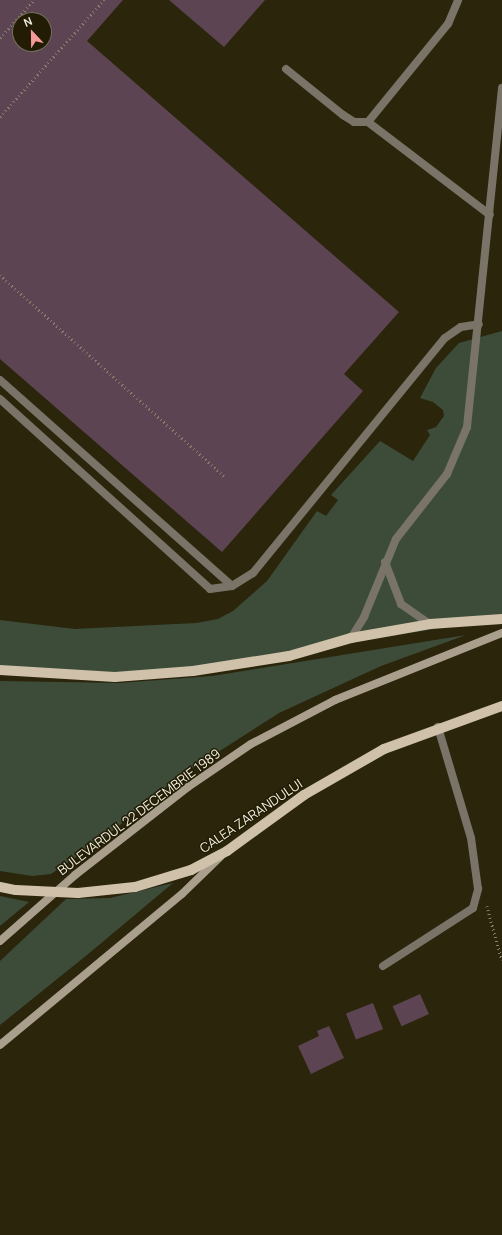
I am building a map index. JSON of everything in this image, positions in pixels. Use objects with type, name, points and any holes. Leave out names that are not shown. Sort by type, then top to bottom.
[{"type":"main road","points":[[0,670],[115,677],[193,671],[289,656],[351,638],[430,624],[502,619]]},
{"type":"main road","name":"BULEVARDUL 22 DECEMBRIE 1989","points":[[0,941],[81,870],[188,787],[251,744],[335,700],[502,633]]},
{"type":"main road","name":"CALEA ZARANDULUI","points":[[0,888],[78,893],[135,887],[191,870],[227,851],[347,769],[438,727],[502,706]]},
{"type":"main road","points":[[0,1045],[182,894],[227,851]]},
{"type":"street","points":[[368,122],[448,24],[458,0]]},
{"type":"street","points":[[286,69],[343,116],[354,122],[368,122],[490,215]]},
{"type":"street","points":[[351,638],[364,617],[385,562],[396,539],[447,474],[457,455],[467,427],[479,324],[502,88]]},
{"type":"street","points":[[0,399],[210,589],[232,586],[253,573],[445,338],[461,327],[479,324]]},
{"type":"street","points":[[0,380],[232,586]]},
{"type":"street","points":[[385,562],[401,604],[430,624]]},
{"type":"street","points":[[382,966],[473,908],[478,889],[471,838],[438,727]]},
{"type":"path","points":[[0,38],[34,0]]},
{"type":"path","points":[[0,118],[104,0]]},
{"type":"path","points":[[0,275],[224,476]]},
{"type":"path","points":[[486,901],[502,960]]},
{"type":"green space","points":[[502,331],[502,618],[184,670],[127,673],[0,666],[0,620],[75,629],[196,623],[218,619],[233,611],[267,581],[317,511],[326,516],[338,500],[331,495],[380,441],[413,461],[430,435],[427,430],[436,427],[444,416],[443,410],[433,402],[420,398],[436,368],[459,343]]},
{"type":"green space","points":[[466,635],[381,666],[279,713],[173,781],[104,838],[51,874],[32,876],[0,871],[0,681],[119,683],[212,676]]},
{"type":"green space","points":[[173,883],[0,1025],[0,961],[66,899],[110,898]]},
{"type":"green space","points":[[0,896],[29,902],[0,926]]},
{"type":"building","points":[[0,0],[123,0],[87,41],[399,312],[344,374],[363,391],[222,552],[0,359]]},
{"type":"building","points":[[169,0],[265,0],[224,47]]},
{"type":"building","points":[[420,994],[429,1014],[402,1026],[393,1006]]},
{"type":"building","points":[[373,1003],[383,1029],[356,1040],[346,1013]]},
{"type":"building","points":[[329,1026],[344,1058],[311,1074],[298,1046],[319,1036],[317,1031]]}]
